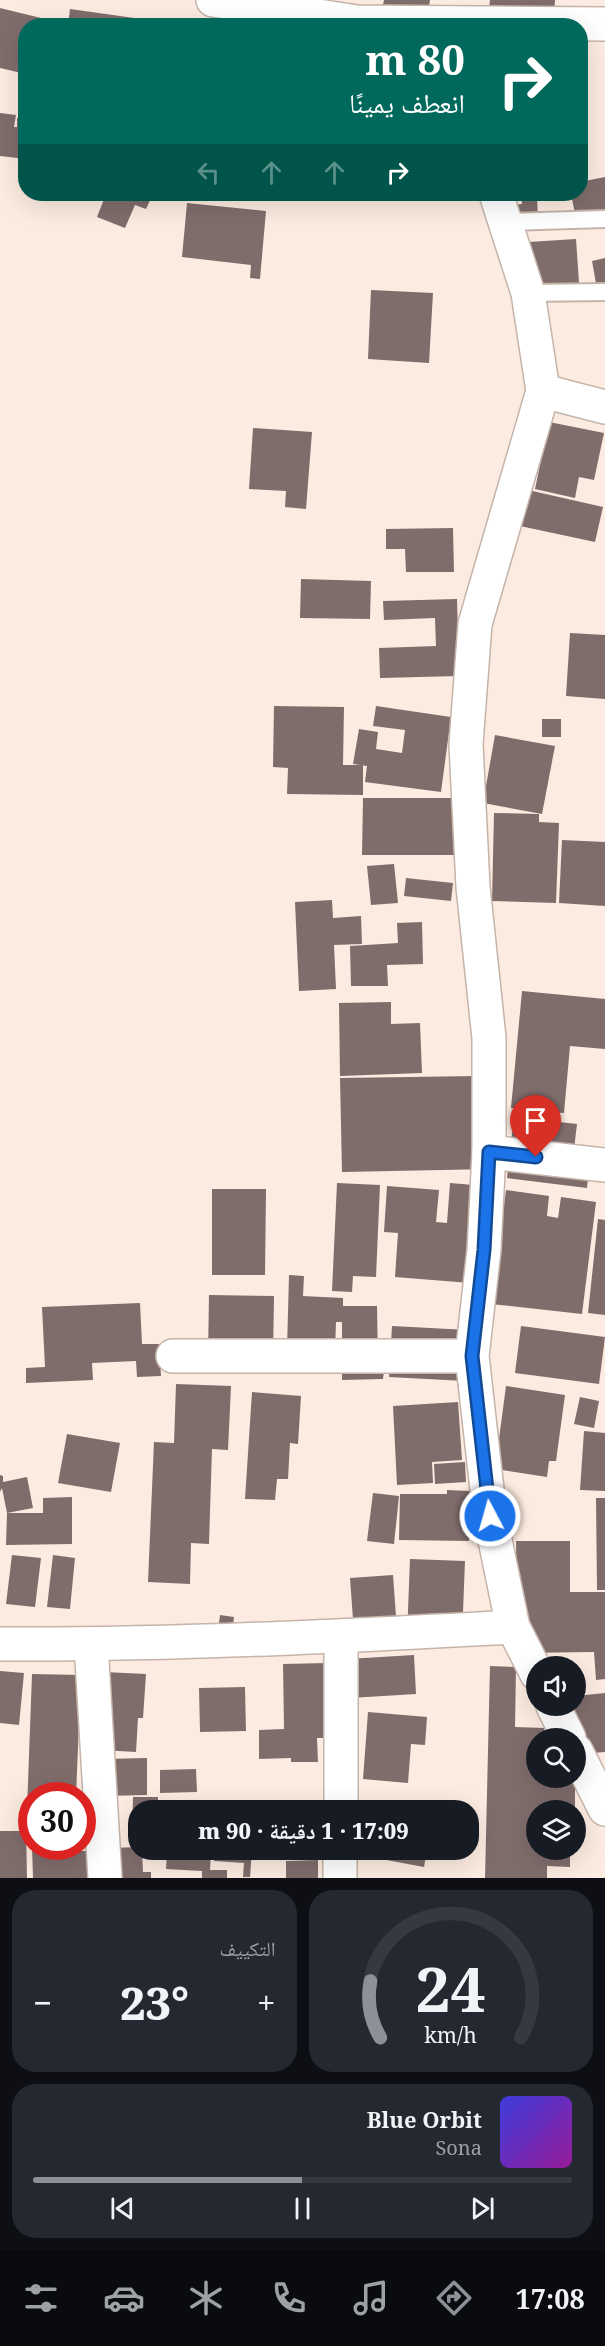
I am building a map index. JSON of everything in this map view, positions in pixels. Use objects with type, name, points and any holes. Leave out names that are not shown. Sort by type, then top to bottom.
[{"type":"street","points":[[213,0],[331,18]]},
{"type":"street","points":[[588,24],[605,24]]},
{"type":"street","points":[[501,208],[528,293],[543,391],[475,624],[466,733],[473,887],[489,1038],[489,1152],[484,1250],[472,1356],[490,1516],[513,1627],[528,1656]]},
{"type":"street","points":[[543,391],[605,407]]},
{"type":"street","points":[[489,1152],[605,1165]]},
{"type":"street","points":[[173,1356],[472,1356]]},
{"type":"street","points":[[0,1644],[91,1644],[341,1636],[513,1627]]},
{"type":"street","points":[[341,1636],[341,1800]]},
{"type":"street","points":[[91,1644],[105,1878]]},
{"type":"street","points":[[586,1771],[605,1809]]},
{"type":"street","points":[[340,1860],[340,1878]]},
{"type":"lane","points":[[501,208],[605,219]]},
{"type":"lane","points":[[528,293],[605,291]]},
{"type":"building","points":[[384,0],[430,0],[427,18],[380,18]]},
{"type":"building","points":[[490,0],[555,0],[554,18],[488,18]]},
{"type":"building","points":[[0,8],[41,18],[18,18],[18,72],[0,68]]},
{"type":"building","points":[[70,9],[134,18],[69,18]]},
{"type":"building","points":[[0,113],[16,115],[14,127],[17,127],[18,118],[18,158],[0,156]]},
{"type":"building","points":[[605,177],[605,222],[578,228],[572,201],[588,201],[588,180]]},
{"type":"building","points":[[103,201],[150,201],[146,209],[135,205],[125,228],[97,217]]},
{"type":"building","points":[[522,201],[537,201],[538,222],[512,224],[511,205],[522,204]]},
{"type":"building","points":[[187,203],[266,211],[260,279],[250,278],[251,265],[182,257]]},
{"type":"building","points":[[576,239],[580,297],[531,300],[528,242]]},
{"type":"building","points":[[605,258],[605,293],[598,295],[592,261]]},
{"type":"building","points":[[371,290],[433,293],[429,363],[368,359]]},
{"type":"building","points":[[549,422],[604,433],[594,480],[579,477],[575,498],[535,489]]},
{"type":"building","points":[[253,428],[312,432],[306,509],[285,507],[286,491],[249,489]]},
{"type":"building","points":[[528,490],[603,507],[595,542],[520,526]]},
{"type":"building","points":[[453,528],[454,572],[406,572],[405,549],[386,549],[386,529]]},
{"type":"building","points":[[301,579],[371,581],[370,619],[300,618]]},
{"type":"building","points":[[457,599],[459,676],[380,678],[379,648],[436,646],[435,618],[384,620],[383,601]]},
{"type":"building","points":[[570,633],[605,635],[605,699],[566,696]]},
{"type":"building","points":[[274,706],[344,707],[343,765],[363,765],[363,795],[287,794],[288,768],[273,767]]},
{"type":"building","points":[[376,706],[451,717],[441,792],[365,782],[367,766],[353,764],[359,729],[378,732],[376,749],[402,753],[405,730],[373,726]]},
{"type":"building","points":[[542,719],[561,719],[561,737],[542,737]]},
{"type":"building","points":[[495,735],[555,746],[542,814],[483,803]]},
{"type":"building","points":[[363,798],[458,798],[458,855],[362,855]]},
{"type":"building","points":[[494,813],[539,814],[539,822],[559,823],[556,903],[492,901]]},
{"type":"building","points":[[562,840],[605,842],[605,906],[559,903]]},
{"type":"building","points":[[394,864],[398,903],[371,905],[367,866]]},
{"type":"building","points":[[406,878],[453,883],[451,901],[404,896]]},
{"type":"building","points":[[332,900],[333,918],[361,916],[362,944],[334,945],[336,989],[299,991],[295,902]]},
{"type":"building","points":[[422,922],[423,964],[387,965],[388,986],[351,986],[350,946],[398,943],[397,923]]},
{"type":"building","points":[[522,991],[605,999],[605,1049],[570,1046],[564,1113],[511,1108]]},
{"type":"building","points":[[391,1002],[391,1024],[420,1023],[422,1073],[340,1076],[339,1003]]},
{"type":"building","points":[[477,1076],[492,1169],[342,1172],[340,1078]]},
{"type":"building","points":[[514,1117],[577,1124],[572,1166],[589,1168],[587,1188],[507,1178]]},
{"type":"building","points":[[337,1183],[380,1185],[376,1277],[353,1276],[352,1292],[332,1291]]},
{"type":"building","points":[[450,1183],[474,1185],[470,1283],[395,1277],[398,1233],[384,1232],[387,1186],[439,1190],[436,1222],[447,1223]]},
{"type":"building","points":[[212,1189],[266,1189],[265,1275],[212,1275]]},
{"type":"building","points":[[506,1190],[549,1196],[547,1216],[558,1218],[561,1197],[596,1202],[582,1314],[491,1304]]},
{"type":"building","points":[[598,1219],[605,1220],[605,1315],[588,1313]]},
{"type":"building","points":[[289,1275],[304,1276],[303,1296],[343,1298],[343,1306],[377,1306],[378,1363],[388,1342],[383,1379],[342,1380],[342,1322],[336,1322],[335,1351],[287,1350]]},
{"type":"building","points":[[209,1295],[274,1296],[273,1358],[208,1357]]},
{"type":"building","points":[[140,1303],[142,1344],[159,1344],[161,1376],[137,1377],[136,1361],[92,1363],[93,1380],[26,1383],[26,1368],[45,1367],[42,1307]]},
{"type":"building","points":[[392,1326],[468,1330],[465,1381],[389,1377]]},
{"type":"building","points":[[521,1326],[605,1337],[599,1384],[515,1373]]},
{"type":"building","points":[[176,1384],[231,1386],[228,1450],[212,1449],[209,1544],[191,1543],[190,1584],[148,1582],[154,1442],[174,1443]]},
{"type":"building","points":[[506,1386],[565,1395],[556,1461],[549,1461],[547,1477],[495,1469]]},
{"type":"building","points":[[252,1392],[301,1396],[298,1444],[290,1443],[288,1479],[277,1479],[275,1500],[245,1499]]},
{"type":"building","points":[[580,1397],[599,1401],[594,1428],[574,1424]]},
{"type":"building","points":[[458,1402],[462,1460],[432,1462],[433,1483],[397,1485],[393,1406]]},
{"type":"building","points":[[584,1431],[605,1433],[605,1491],[580,1490]]},
{"type":"building","points":[[67,1434],[120,1443],[111,1492],[58,1483]]},
{"type":"building","points":[[465,1462],[466,1482],[435,1484],[434,1464]]},
{"type":"building","points":[[0,1475],[3,1476],[3,1482],[27,1477],[33,1508],[7,1513],[2,1488],[0,1492]]},
{"type":"building","points":[[447,1490],[470,1491],[469,1541],[399,1540],[400,1494],[447,1494]]},
{"type":"building","points":[[373,1493],[399,1496],[394,1544],[367,1541]]},
{"type":"building","points":[[72,1497],[72,1544],[6,1545],[7,1513],[43,1513],[43,1498]]},
{"type":"building","points":[[596,1498],[605,1498],[605,1590],[597,1590]]},
{"type":"building","points":[[516,1541],[570,1541],[570,1592],[605,1592],[605,1679],[596,1680],[594,1652],[518,1653]]},
{"type":"building","points":[[12,1555],[41,1558],[35,1607],[6,1604]]},
{"type":"building","points":[[53,1555],[75,1558],[70,1609],[47,1607]]},
{"type":"building","points":[[410,1559],[465,1561],[462,1638],[407,1636]]},
{"type":"building","points":[[393,1575],[398,1644],[355,1647],[350,1578]]},
{"type":"building","points":[[220,1615],[234,1617],[231,1641],[217,1639]]},
{"type":"building","points":[[414,1655],[416,1694],[350,1698],[347,1659]]},
{"type":"building","points":[[328,1663],[329,1738],[317,1738],[318,1762],[291,1762],[291,1758],[259,1759],[259,1730],[284,1729],[283,1664]]},
{"type":"building","points":[[490,1666],[516,1667],[515,1727],[544,1728],[526,1728],[526,1788],[575,1788],[575,1800],[526,1800],[526,1860],[570,1860],[570,1867],[547,1866],[547,1878],[485,1878]]},
{"type":"building","points":[[0,1671],[24,1673],[19,1725],[0,1723]]},
{"type":"building","points":[[104,1672],[146,1674],[143,1718],[138,1718],[136,1752],[100,1750]]},
{"type":"building","points":[[32,1674],[81,1675],[77,1782],[28,1782]]},
{"type":"building","points":[[245,1687],[246,1731],[200,1732],[199,1688]]},
{"type":"building","points":[[605,1693],[605,1752],[586,1754],[586,1728],[569,1728],[564,1716],[586,1716],[586,1695]]},
{"type":"building","points":[[368,1712],[427,1717],[425,1745],[411,1744],[408,1783],[363,1779]]},
{"type":"building","points":[[147,1758],[147,1795],[104,1796],[103,1759]]},
{"type":"building","points":[[196,1769],[197,1792],[160,1793],[160,1770]]},
{"type":"building","points":[[133,1797],[158,1797],[158,1800],[133,1800]]},
{"type":"building","points":[[0,1831],[18,1831],[18,1860],[27,1860],[27,1878],[0,1878]]},
{"type":"building","points":[[128,1847],[128,1860],[142,1860],[143,1872],[151,1872],[151,1878],[114,1878],[112,1848]]},
{"type":"building","points":[[32,1860],[87,1860],[87,1878],[33,1878]]},
{"type":"building","points":[[166,1860],[210,1860],[210,1870],[227,1870],[227,1878],[202,1878],[202,1871],[166,1869]]},
{"type":"building","points":[[251,1860],[250,1877],[243,1877],[244,1863],[214,1861]]},
{"type":"building","points":[[318,1860],[318,1878],[286,1878],[286,1861]]},
{"type":"building","points":[[386,1860],[425,1860],[424,1867]]},
{"type":"route","points":[[490,1516],[472,1356],[484,1250],[489,1152],[536,1157]]}]
